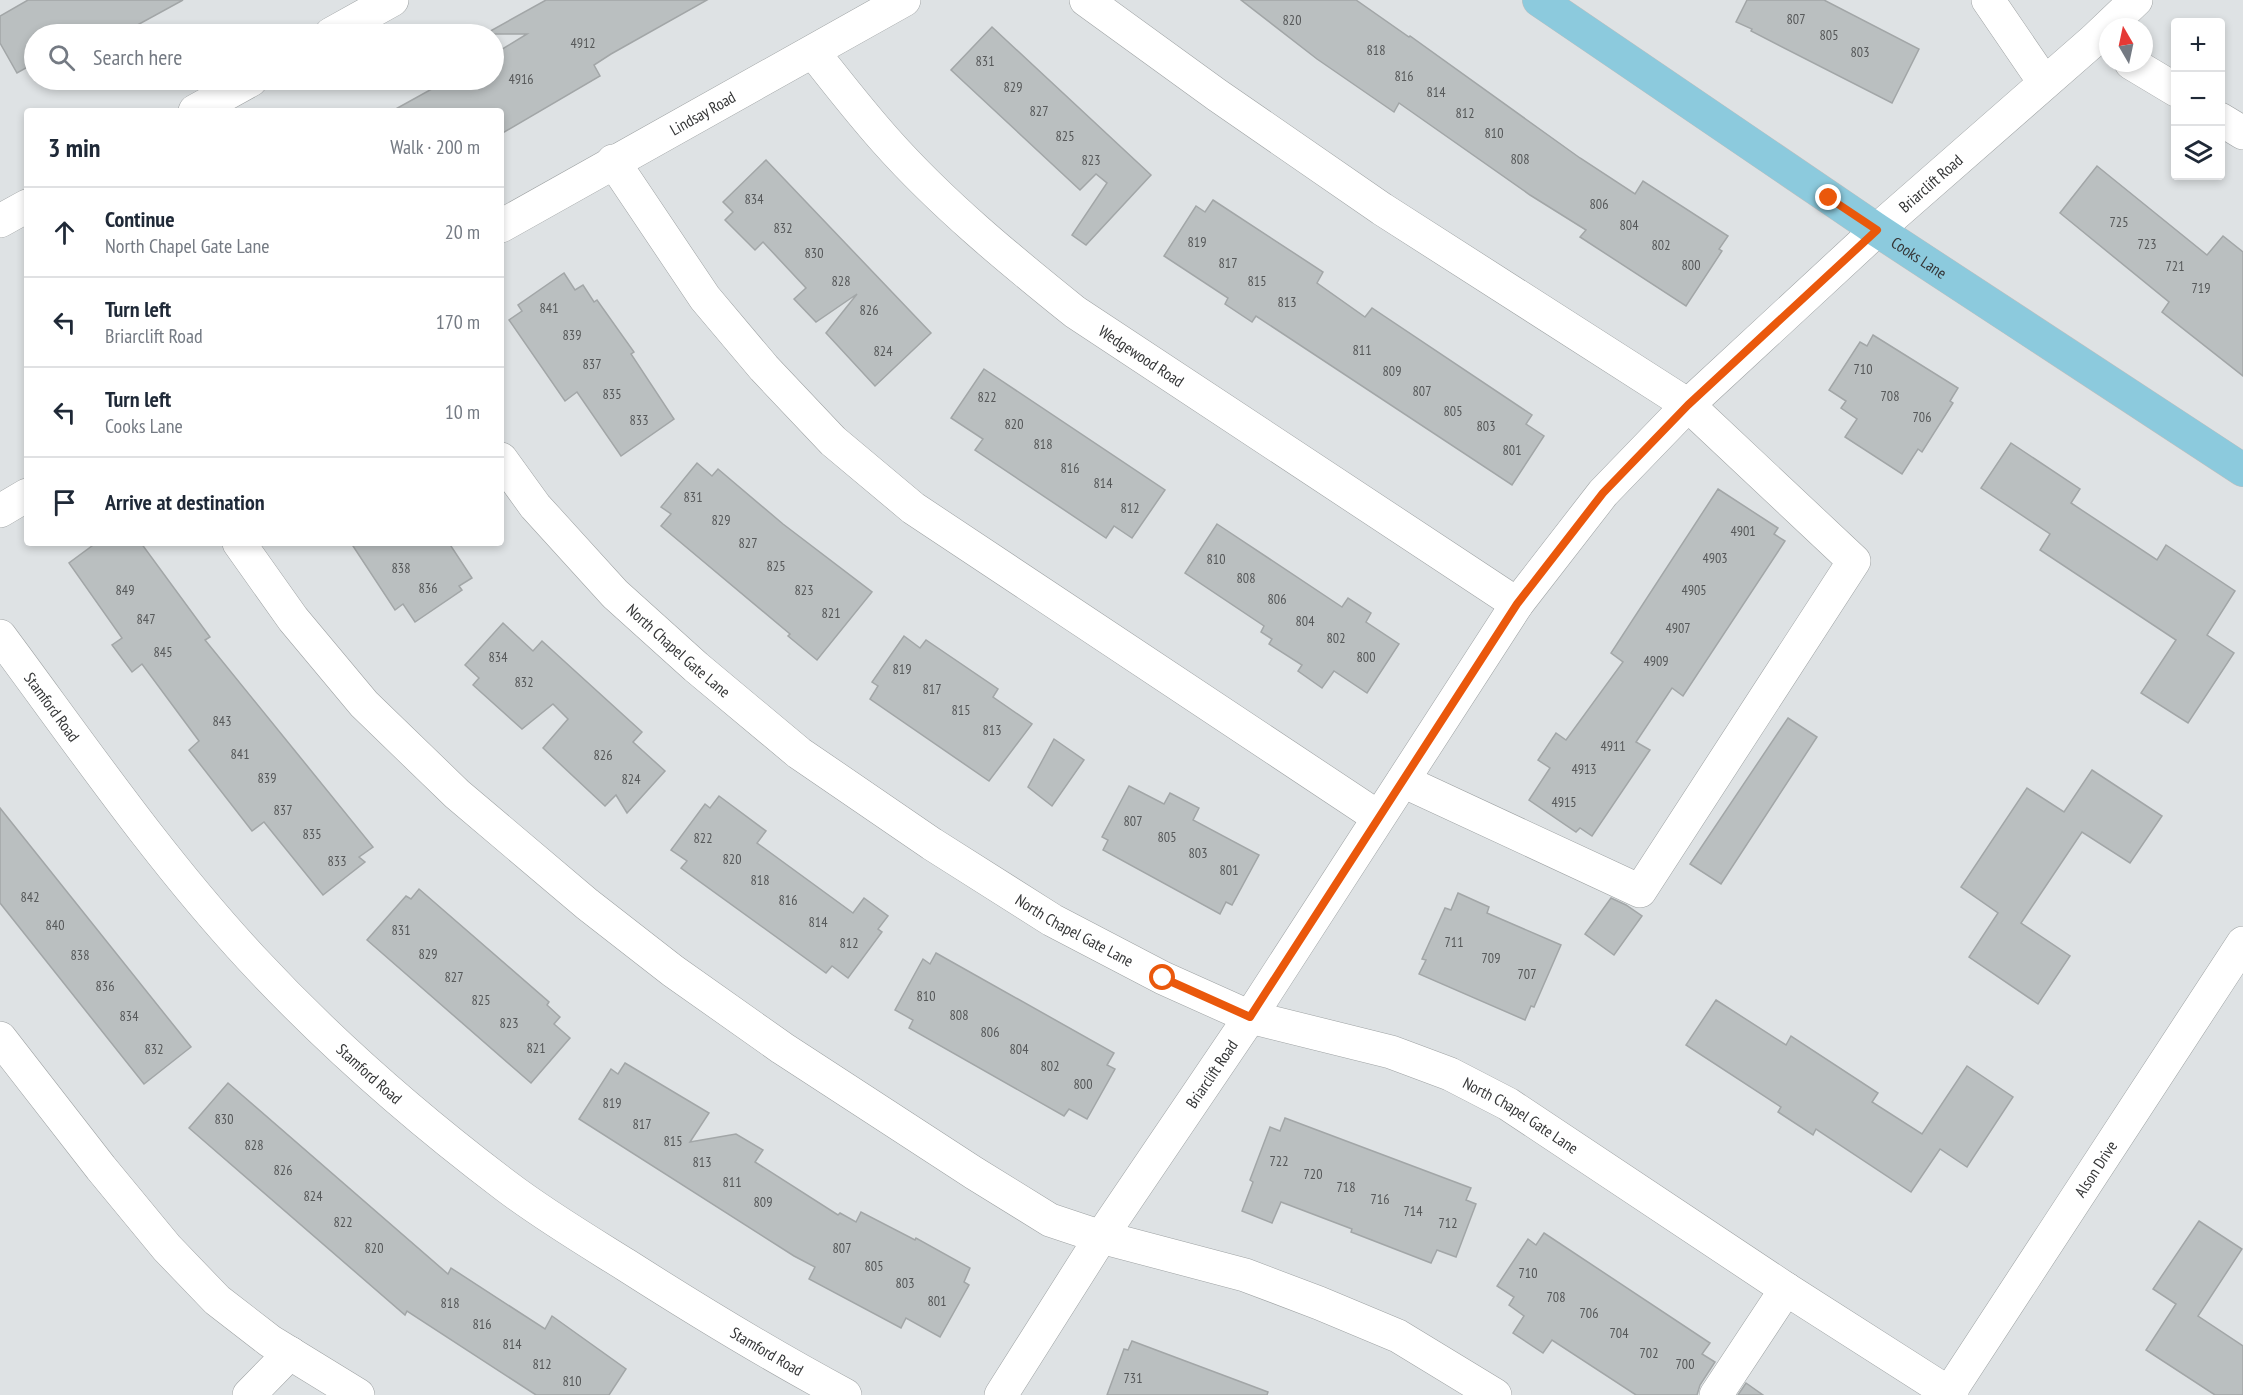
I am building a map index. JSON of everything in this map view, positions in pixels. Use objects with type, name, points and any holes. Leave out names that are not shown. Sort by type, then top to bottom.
[{"type":"main road","name":"Cooks Lane","points":[[1539,0],[1877,230],[2243,470]]},
{"type":"street","points":[[349,24],[392,0]]},
{"type":"street","name":"Lindsay Road","points":[[504,224],[613,161],[904,0]]},
{"type":"street","points":[[1086,0],[1217,95],[1382,209],[1688,405],[1854,561],[1640,891],[1403,781]]},
{"type":"street","points":[[1988,0],[2044,82]]},
{"type":"street","name":"Briarclift Road","points":[[2122,18],[2136,0]]},
{"type":"street","name":"Briarclift Road","points":[[1001,1395],[1101,1237],[1250,1017],[1517,604],[1603,493],[1688,405],[1877,230],[2044,82],[2099,46]]},
{"type":"street","name":"Wedgewood Road","points":[[813,52],[886,141],[947,203],[1012,262],[1066,305],[1517,604]]},
{"type":"street","points":[[2146,72],[2171,88]]},
{"type":"street","points":[[200,108],[233,90]]},
{"type":"street","points":[[2225,122],[2243,133]]},
{"type":"street","points":[[613,161],[705,298],[764,368],[833,441],[913,508],[1378,817]]},
{"type":"street","points":[[0,221],[24,208]]},
{"type":"street","name":"North Chapel Gate Lane","points":[[504,463],[535,506],[615,594],[696,667],[799,753],[932,844],[1052,920],[1163,978],[1250,1017],[1391,1052],[1450,1074],[1508,1104],[1950,1394]]},
{"type":"street","points":[[0,511],[24,497]]},
{"type":"street","points":[[241,546],[293,619],[364,704],[457,794],[587,904],[673,971],[782,1048],[1050,1220],[1101,1237],[1245,1275],[1319,1303],[1398,1336],[1495,1395]]},
{"type":"street","name":"Stamford Road","points":[[0,636],[167,860],[243,949],[315,1023],[404,1105],[508,1188],[589,1242],[702,1313],[845,1395]]},
{"type":"street","name":"Alson Drive","points":[[1950,1394],[2243,943]]},
{"type":"street","points":[[0,1038],[101,1168],[167,1248],[217,1300],[270,1341],[358,1395]]},
{"type":"street","points":[[1716,1395],[1786,1288]]},
{"type":"street","points":[[249,1395],[290,1353]]},
{"type":"building","points":[[28,0],[183,0],[139,24],[24,24],[24,69],[17,73],[0,43],[0,16]]},
{"type":"building","points":[[546,0],[707,0],[594,65],[600,76],[504,132],[504,108],[397,108],[430,90],[504,90],[504,48],[527,34],[504,34],[503,24]]},
{"type":"building","points":[[1241,0],[1356,0],[1580,158],[1635,194],[1643,181],[1728,236],[1719,249],[1722,251],[1686,306],[1580,237],[1586,230],[1530,195],[1399,103],[1394,112],[1317,59]]},
{"type":"building","points":[[1747,0],[1824,0],[1919,49],[1892,103],[1736,22]]},
{"type":"building","points":[[992,27],[1151,175],[1086,245],[1072,235],[1107,183],[1096,174],[1080,190],[951,70]]},
{"type":"building","points":[[766,160],[931,333],[875,386],[826,333],[857,294],[816,322],[794,299],[806,288],[763,242],[755,250],[725,220],[733,212],[723,202]]},
{"type":"building","points":[[2097,166],[2207,255],[2223,236],[2243,252],[2243,376],[2162,312],[2169,302],[2060,213]]},
{"type":"building","points":[[1213,200],[1323,272],[1317,283],[1365,317],[1372,308],[1532,415],[1526,424],[1544,436],[1512,485],[1256,316],[1252,322],[1225,304],[1228,298],[1164,256],[1196,206],[1205,212]]},
{"type":"building","points":[[564,273],[575,290],[583,285],[594,302],[597,300],[634,352],[631,354],[674,419],[621,456],[577,392],[565,401],[509,320],[522,311],[518,305]]},
{"type":"building","points":[[1873,335],[1958,388],[1950,401],[1953,403],[1922,452],[1918,449],[1902,474],[1845,437],[1857,419],[1841,408],[1846,401],[1829,390],[1860,342],[1867,346]]},
{"type":"building","points":[[984,369],[1165,490],[1132,538],[1114,526],[1106,538],[975,450],[983,439],[951,418]]},
{"type":"building","points":[[2011,443],[2080,489],[2071,503],[2157,560],[2166,545],[2235,591],[2207,635],[2234,653],[2188,723],[2141,693],[2176,640],[2040,550],[2050,534],[1981,488]]},
{"type":"building","points":[[697,463],[712,476],[718,469],[783,524],[872,592],[817,660],[788,636],[790,634],[661,526],[671,514],[661,507]]},
{"type":"building","points":[[1718,489],[1778,528],[1774,534],[1785,541],[1683,696],[1672,688],[1636,742],[1650,750],[1592,836],[1580,828],[1576,832],[1529,800],[1550,768],[1538,760],[1556,733],[1566,740],[1623,662],[1611,653]]},
{"type":"building","points":[[1217,524],[1342,607],[1348,598],[1371,613],[1366,622],[1399,644],[1367,693],[1334,671],[1322,688],[1298,671],[1302,665],[1269,644],[1272,639],[1261,632],[1264,626],[1185,573]]},
{"type":"building","points":[[92,546],[143,546],[210,637],[205,640],[373,847],[359,857],[365,862],[323,895],[264,822],[252,831],[189,750],[199,741],[142,664],[132,672],[112,645],[122,638],[69,563]]},
{"type":"building","points":[[353,546],[451,546],[472,578],[459,586],[462,590],[415,622],[403,604],[395,610]]},
{"type":"building","points":[[503,623],[533,651],[542,641],[642,732],[633,742],[665,771],[627,813],[616,795],[605,806],[543,748],[568,719],[553,704],[522,729],[473,685],[479,678],[465,665]]},
{"type":"building","points":[[904,636],[920,648],[926,640],[998,689],[993,697],[1032,724],[989,781],[870,699],[878,686],[872,682]]},
{"type":"building","points":[[1788,718],[1817,737],[1721,884],[1690,864]]},
{"type":"building","points":[[1054,739],[1084,760],[1052,806],[1028,787]]},
{"type":"building","points":[[2092,770],[2162,816],[2130,863],[2082,832],[2021,923],[2070,956],[2038,1004],[1969,957],[1998,913],[1961,887],[2027,788],[2064,812]]},
{"type":"building","points":[[1129,786],[1164,804],[1170,793],[1199,808],[1193,820],[1259,855],[1232,905],[1226,902],[1220,914],[1103,850],[1108,840],[1102,837]]},
{"type":"building","points":[[719,796],[766,831],[757,843],[853,913],[864,898],[888,916],[878,929],[882,932],[848,978],[832,966],[826,973],[681,868],[687,861],[671,850],[705,804],[710,808]]},
{"type":"building","points":[[0,808],[191,1047],[144,1084],[0,903]]},
{"type":"building","points":[[419,889],[549,1002],[547,1005],[560,1017],[554,1024],[570,1038],[531,1083],[367,940],[406,896],[411,899]]},
{"type":"building","points":[[1458,893],[1489,907],[1487,913],[1561,945],[1534,1007],[1531,1006],[1525,1020],[1419,974],[1426,960],[1422,959],[1445,908],[1451,910]]},
{"type":"building","points":[[1611,898],[1642,916],[1614,955],[1585,934]]},
{"type":"building","points":[[936,953],[1114,1053],[1107,1065],[1115,1069],[1087,1119],[1069,1109],[1064,1116],[909,1028],[913,1020],[895,1010],[923,959],[930,964]]},
{"type":"building","points":[[1716,1000],[1786,1045],[1791,1036],[1878,1093],[1872,1102],[1922,1134],[1967,1066],[2013,1097],[1967,1167],[1940,1149],[1911,1192],[1816,1129],[1813,1135],[1778,1112],[1781,1107],[1686,1045]]},
{"type":"building","points":[[625,1063],[709,1113],[690,1142],[736,1134],[763,1150],[755,1162],[838,1215],[840,1213],[856,1222],[861,1212],[915,1240],[916,1238],[970,1268],[964,1282],[969,1285],[940,1337],[906,1318],[901,1328],[809,1279],[815,1267],[794,1256],[579,1119],[611,1069],[618,1074]]},
{"type":"building","points":[[228,1083],[448,1274],[451,1268],[545,1329],[552,1316],[626,1369],[609,1395],[536,1395],[407,1311],[405,1315],[189,1128]]},
{"type":"building","points":[[1285,1118],[1471,1188],[1466,1200],[1476,1204],[1456,1257],[1437,1250],[1431,1263],[1281,1202],[1272,1223],[1242,1211],[1253,1182],[1250,1180],[1270,1127],[1280,1131]]},
{"type":"building","points":[[2199,1221],[2242,1249],[2198,1316],[2243,1346],[2243,1395],[2215,1395],[2146,1350],[2176,1304],[2153,1289]]},
{"type":"building","points":[[1544,1233],[1710,1343],[1702,1354],[1715,1362],[1700,1385],[1697,1395],[1636,1395],[1552,1340],[1543,1353],[1513,1333],[1524,1316],[1509,1305],[1514,1297],[1497,1286],[1528,1239],[1536,1245]]},
{"type":"building","points":[[1132,1341],[1268,1392],[1267,1395],[1107,1395],[1124,1349],[1128,1350]]},
{"type":"building","points":[[1746,1383],[1763,1395],[1738,1395]]},
{"type":"route","points":[[1163,978],[1250,1017],[1517,604],[1603,493],[1688,405],[1772,330],[1877,230],[1829,198]]}]
